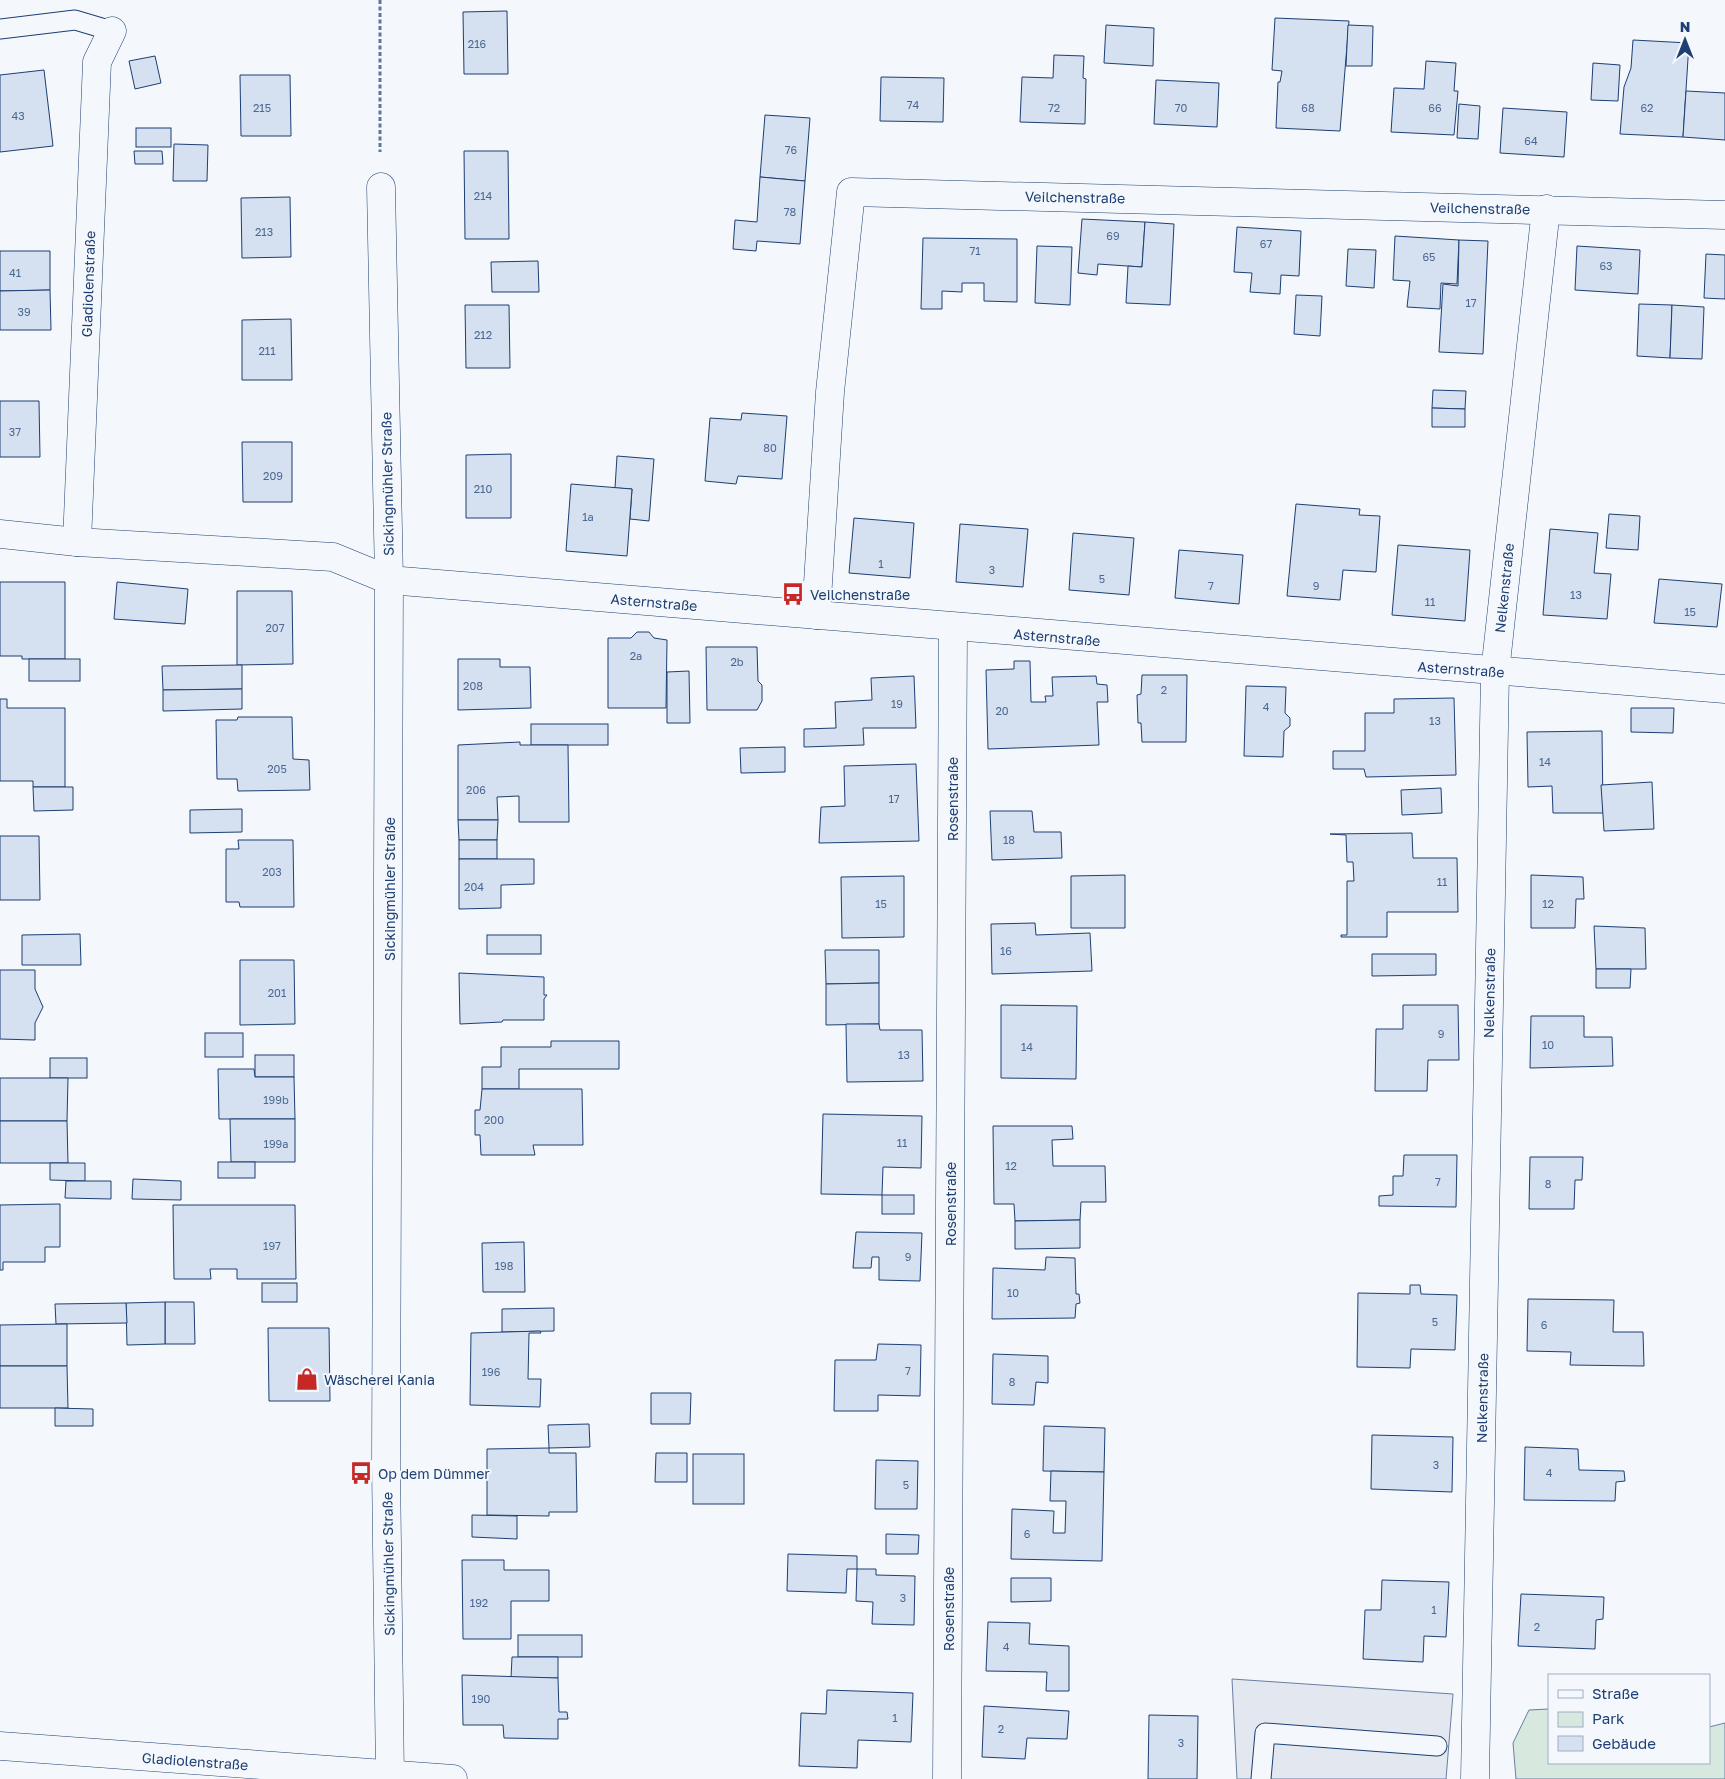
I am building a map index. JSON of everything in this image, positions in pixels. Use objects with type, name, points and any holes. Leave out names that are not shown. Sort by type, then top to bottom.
[{"type":"street","name":"Gladiolenstraße","points":[[77,542],[97,62],[112,31]]},
{"type":"street","name":"Sickingmühler Straße","points":[[380,187],[389,580],[386,1467],[390,1777]]},
{"type":"street","name":"Veilchenstraße","points":[[816,615],[830,392],[851,192],[1725,215]]},
{"type":"street","name":"Nelkenstraße","points":[[1475,1779],[1495,672],[1546,209]]},
{"type":"street","points":[[0,534],[77,542],[333,557],[389,580]]},
{"type":"street","name":"Asternstraße","points":[[389,580],[816,615],[953,629],[1725,689]]},
{"type":"street","name":"Rosenstraße","points":[[947,1779],[953,629]]},
{"type":"street","name":"Gladiolenstraße","points":[[0,1746],[390,1777]]},
{"type":"street","points":[[390,1777],[454,1779]]},
{"type":"lane","points":[[0,29],[75,20],[112,31]]},
{"type":"lane","points":[[1261,1779],[1265,1733],[1437,1746]]},
{"type":"path","points":[[380,0],[380,187]]},
{"type":"green space","points":[[1548,1709],[1548,1764],[1710,1764],[1710,1727],[1725,1723],[1725,1779],[1516,1779],[1513,1743],[1529,1710]]},
{"type":"shaded area","points":[[1232,1679],[1453,1694],[1446,1779],[1237,1779]]},
{"type":"building","points":[[507,11],[508,74],[464,74],[463,12]]},
{"type":"building","points":[[1275,18],[1349,21],[1340,131],[1276,128],[1278,82],[1280,82],[1282,71],[1272,70]]},
{"type":"building","points":[[1106,25],[1154,28],[1153,66],[1104,63]]},
{"type":"building","points":[[1348,25],[1373,26],[1372,66],[1346,66]]},
{"type":"building","points":[[1633,40],[1689,43],[1683,137],[1620,134],[1624,87],[1631,68]]},
{"type":"building","points":[[1054,55],[1084,56],[1083,78],[1086,79],[1085,124],[1020,122],[1022,77],[1053,78]]},
{"type":"building","points":[[155,56],[161,83],[135,89],[129,61]]},
{"type":"building","points":[[1426,61],[1456,63],[1454,91],[1458,91],[1454,135],[1391,132],[1394,88],[1424,89]]},
{"type":"building","points":[[1593,63],[1620,65],[1618,101],[1591,100]]},
{"type":"building","points":[[44,70],[53,146],[0,152],[0,75]]},
{"type":"building","points":[[240,75],[290,75],[291,136],[241,136]]},
{"type":"building","points":[[881,77],[944,78],[943,122],[880,121]]},
{"type":"building","points":[[1156,80],[1219,83],[1217,127],[1154,124]]},
{"type":"building","points":[[1686,91],[1725,93],[1725,140],[1683,137]]},
{"type":"building","points":[[1459,104],[1480,106],[1478,139],[1457,138]]},
{"type":"building","points":[[1503,108],[1567,112],[1564,157],[1500,153]]},
{"type":"building","points":[[765,115],[810,118],[805,181],[760,177]]},
{"type":"building","points":[[136,128],[171,128],[171,147],[136,147]]},
{"type":"building","points":[[174,144],[208,145],[207,181],[173,181]]},
{"type":"building","points":[[134,151],[162,151],[163,164],[135,164]]},
{"type":"building","points":[[464,151],[508,151],[509,239],[465,239]]},
{"type":"building","points":[[760,177],[805,181],[800,244],[757,241],[756,251],[733,249],[735,220],[757,222]]},
{"type":"building","points":[[290,197],[291,257],[242,258],[241,198]]},
{"type":"building","points":[[1082,219],[1145,222],[1142,267],[1098,264],[1097,275],[1078,273]]},
{"type":"building","points":[[1145,222],[1174,224],[1170,305],[1126,303],[1128,266],[1142,267]]},
{"type":"building","points":[[1237,227],[1301,231],[1299,276],[1281,275],[1280,294],[1250,292],[1252,273],[1234,272]]},
{"type":"building","points":[[1395,236],[1459,240],[1457,284],[1441,283],[1440,309],[1407,307],[1410,281],[1393,280]]},
{"type":"building","points":[[923,238],[1017,239],[1017,302],[984,301],[984,283],[962,283],[962,292],[942,291],[942,309],[921,309]]},
{"type":"building","points":[[1459,240],[1488,241],[1483,354],[1439,352],[1443,284],[1458,286]]},
{"type":"building","points":[[1037,246],[1072,247],[1070,305],[1035,303]]},
{"type":"building","points":[[1577,246],[1640,250],[1638,294],[1575,290]]},
{"type":"building","points":[[1348,249],[1376,250],[1374,288],[1346,286]]},
{"type":"building","points":[[0,251],[50,251],[50,290],[0,291]]},
{"type":"building","points":[[1706,254],[1725,255],[1725,299],[1704,298]]},
{"type":"building","points":[[538,261],[539,292],[492,292],[491,262]]},
{"type":"building","points":[[50,290],[51,330],[0,330],[0,291]]},
{"type":"building","points":[[1296,295],[1322,296],[1320,336],[1294,334]]},
{"type":"building","points":[[1639,304],[1672,305],[1670,358],[1637,356]]},
{"type":"building","points":[[465,305],[509,305],[510,368],[466,368]]},
{"type":"building","points":[[1672,305],[1704,307],[1702,359],[1670,358]]},
{"type":"building","points":[[291,319],[292,380],[242,380],[242,320]]},
{"type":"building","points":[[1433,390],[1466,391],[1465,409],[1432,408]]},
{"type":"building","points":[[0,401],[39,401],[40,457],[0,457]]},
{"type":"building","points":[[1432,408],[1465,409],[1465,427],[1432,427]]},
{"type":"building","points":[[742,413],[787,416],[782,479],[738,476],[736,484],[705,481],[710,418],[741,420]]},
{"type":"building","points":[[242,442],[292,442],[292,502],[243,502]]},
{"type":"building","points":[[511,454],[511,518],[466,518],[466,455]]},
{"type":"building","points":[[617,456],[654,459],[649,521],[630,519],[632,489],[615,488]]},
{"type":"building","points":[[571,484],[632,489],[627,556],[566,551]]},
{"type":"building","points":[[1296,504],[1360,509],[1359,515],[1380,516],[1376,572],[1343,570],[1340,600],[1287,596]]},
{"type":"building","points":[[1609,514],[1640,516],[1638,550],[1606,548]]},
{"type":"building","points":[[854,518],[914,523],[910,578],[849,573]]},
{"type":"building","points":[[960,524],[1028,529],[1023,587],[956,582]]},
{"type":"building","points":[[1550,529],[1598,533],[1594,573],[1611,574],[1607,619],[1543,615]]},
{"type":"building","points":[[1073,533],[1134,538],[1129,595],[1069,590]]},
{"type":"building","points":[[1398,545],[1470,550],[1465,621],[1392,615]]},
{"type":"building","points":[[1179,550],[1243,555],[1239,604],[1175,598]]},
{"type":"building","points":[[1659,579],[1722,584],[1717,627],[1654,623]]},
{"type":"building","points":[[0,582],[65,582],[65,659],[22,659],[22,656],[0,656]]},
{"type":"building","points":[[117,582],[188,589],[185,624],[114,619]]},
{"type":"building","points":[[237,591],[292,591],[293,664],[237,665]]},
{"type":"building","points":[[637,632],[649,632],[654,638],[667,640],[666,708],[608,708],[608,638],[631,638]]},
{"type":"building","points":[[706,647],[757,647],[758,681],[762,685],[762,701],[757,710],[707,710]]},
{"type":"building","points":[[29,659],[80,659],[80,681],[29,681]]},
{"type":"building","points":[[458,659],[500,659],[500,667],[530,667],[531,708],[458,710]]},
{"type":"building","points":[[1014,661],[1030,661],[1031,702],[1046,702],[1045,696],[1053,696],[1052,677],[1096,676],[1097,684],[1107,685],[1108,702],[1097,702],[1099,745],[988,749],[986,670],[1014,669]]},
{"type":"building","points":[[242,665],[242,689],[163,690],[162,666]]},
{"type":"building","points":[[689,671],[690,723],[667,723],[667,672]]},
{"type":"building","points":[[1142,675],[1187,675],[1186,742],[1142,742],[1141,723],[1138,723],[1137,695],[1141,694]]},
{"type":"building","points":[[914,676],[916,728],[863,728],[864,745],[804,747],[804,729],[836,728],[835,702],[872,700],[871,678]]},
{"type":"building","points":[[1246,686],[1286,687],[1285,713],[1290,718],[1290,726],[1284,731],[1283,757],[1244,756]]},
{"type":"building","points":[[242,689],[242,709],[163,711],[163,690]]},
{"type":"building","points":[[1454,698],[1456,775],[1366,777],[1364,769],[1333,769],[1333,751],[1365,751],[1365,713],[1394,713],[1394,699]]},
{"type":"building","points":[[0,699],[7,699],[7,708],[65,708],[65,787],[33,787],[33,781],[0,781]]},
{"type":"building","points":[[1631,708],[1674,708],[1673,733],[1631,732]]},
{"type":"building","points":[[238,717],[292,717],[293,759],[309,760],[310,790],[238,791],[237,779],[217,779],[216,720],[237,720]]},
{"type":"building","points":[[531,724],[608,724],[608,745],[531,745]]},
{"type":"building","points":[[1602,731],[1603,813],[1553,813],[1552,786],[1528,787],[1527,732]]},
{"type":"building","points":[[520,742],[520,745],[568,745],[569,822],[519,822],[519,796],[497,797],[498,820],[458,820],[458,745]]},
{"type":"building","points":[[785,747],[785,772],[741,773],[740,748]]},
{"type":"building","points":[[916,764],[919,841],[819,843],[821,807],[845,806],[844,766]]},
{"type":"building","points":[[1652,782],[1654,829],[1604,831],[1601,785]]},
{"type":"building","points":[[33,787],[73,787],[73,810],[34,811]]},
{"type":"building","points":[[1441,788],[1442,813],[1402,815],[1401,790]]},
{"type":"building","points":[[242,809],[242,832],[190,833],[190,810]]},
{"type":"building","points":[[990,811],[1032,811],[1034,832],[1061,832],[1062,858],[992,860]]},
{"type":"building","points":[[458,820],[498,820],[497,840],[459,840]]},
{"type":"building","points":[[1412,833],[1413,858],[1457,858],[1458,912],[1387,912],[1387,937],[1341,937],[1341,935],[1347,935],[1347,881],[1354,881],[1353,862],[1347,862],[1346,835],[1330,834]]},
{"type":"building","points":[[0,836],[39,836],[40,900],[0,900]]},
{"type":"building","points":[[238,840],[293,840],[294,907],[240,907],[239,902],[226,902],[226,849],[239,849]]},
{"type":"building","points":[[459,840],[497,840],[497,859],[459,859]]},
{"type":"building","points":[[459,859],[534,859],[534,884],[501,885],[501,908],[459,909]]},
{"type":"building","points":[[1125,875],[1125,928],[1071,928],[1071,876]]},
{"type":"building","points":[[1531,875],[1583,877],[1584,899],[1576,899],[1575,928],[1531,928]]},
{"type":"building","points":[[904,876],[904,937],[842,938],[841,877]]},
{"type":"building","points":[[1035,923],[1036,935],[1090,933],[1092,971],[992,974],[991,924]]},
{"type":"building","points":[[1594,926],[1645,928],[1646,969],[1596,969]]},
{"type":"building","points":[[80,934],[81,965],[22,965],[22,935]]},
{"type":"building","points":[[487,935],[541,935],[541,954],[487,954]]},
{"type":"building","points":[[825,950],[879,950],[879,983],[826,984]]},
{"type":"building","points":[[1372,954],[1436,954],[1436,975],[1372,976]]},
{"type":"building","points":[[240,960],[294,960],[295,1024],[240,1025]]},
{"type":"building","points":[[1596,969],[1631,969],[1630,988],[1596,988]]},
{"type":"building","points":[[0,970],[35,970],[35,989],[43,1007],[35,1023],[35,1040],[0,1039]]},
{"type":"building","points":[[459,973],[544,977],[544,995],[547,995],[544,999],[544,1020],[503,1020],[502,1022],[460,1024]]},
{"type":"building","points":[[879,983],[879,1024],[826,1025],[826,984]]},
{"type":"building","points":[[1001,1005],[1077,1006],[1076,1079],[1001,1078]]},
{"type":"building","points":[[1403,1005],[1458,1005],[1459,1060],[1428,1060],[1427,1091],[1375,1091],[1376,1029],[1403,1029]]},
{"type":"building","points":[[1531,1016],[1584,1016],[1584,1037],[1612,1037],[1613,1066],[1530,1068]]},
{"type":"building","points":[[846,1024],[879,1024],[880,1030],[922,1030],[923,1081],[847,1082]]},
{"type":"building","points":[[205,1033],[243,1033],[243,1057],[205,1057]]},
{"type":"building","points":[[551,1041],[619,1041],[619,1069],[519,1069],[519,1089],[482,1089],[482,1067],[501,1067],[501,1047],[551,1047]]},
{"type":"building","points":[[255,1055],[294,1055],[294,1077],[255,1077]]},
{"type":"building","points":[[50,1058],[87,1058],[87,1078],[50,1078]]},
{"type":"building","points":[[218,1069],[254,1069],[255,1077],[294,1077],[295,1119],[219,1119]]},
{"type":"building","points":[[0,1078],[68,1078],[67,1121],[0,1121]]},
{"type":"building","points":[[482,1089],[582,1089],[583,1145],[533,1145],[535,1155],[481,1155],[480,1135],[475,1135],[475,1110],[480,1110]]},
{"type":"building","points":[[823,1114],[922,1116],[921,1168],[883,1167],[882,1195],[821,1194]]},
{"type":"building","points":[[230,1119],[295,1119],[295,1162],[231,1162]]},
{"type":"building","points":[[0,1121],[67,1121],[68,1163],[0,1163]]},
{"type":"building","points":[[993,1126],[1072,1126],[1073,1139],[1052,1140],[1053,1166],[1105,1166],[1106,1202],[1081,1202],[1080,1220],[1015,1221],[1014,1204],[994,1204]]},
{"type":"building","points":[[1404,1155],[1457,1155],[1456,1207],[1379,1206],[1379,1196],[1393,1195],[1393,1176],[1403,1176]]},
{"type":"building","points":[[1530,1157],[1583,1157],[1582,1180],[1575,1180],[1574,1209],[1529,1209]]},
{"type":"building","points":[[218,1162],[255,1162],[255,1178],[218,1178]]},
{"type":"building","points":[[50,1163],[85,1163],[85,1181],[50,1180]]},
{"type":"building","points":[[133,1179],[181,1181],[181,1200],[132,1199]]},
{"type":"building","points":[[66,1181],[111,1181],[111,1199],[65,1198]]},
{"type":"building","points":[[882,1195],[914,1195],[914,1214],[882,1214]]},
{"type":"building","points":[[60,1204],[60,1247],[45,1247],[45,1262],[3,1262],[3,1270],[0,1270],[0,1205]]},
{"type":"building","points":[[173,1205],[295,1205],[296,1279],[237,1279],[237,1269],[210,1269],[211,1279],[174,1279]]},
{"type":"building","points":[[1080,1220],[1080,1248],[1015,1249],[1015,1221]]},
{"type":"building","points":[[856,1232],[922,1233],[920,1281],[879,1280],[879,1257],[872,1257],[871,1268],[853,1268]]},
{"type":"building","points":[[524,1242],[525,1292],[483,1292],[482,1243]]},
{"type":"building","points":[[1046,1257],[1075,1258],[1076,1294],[1079,1294],[1080,1303],[1076,1304],[1075,1318],[992,1319],[993,1268],[1045,1270]]},
{"type":"building","points":[[262,1283],[297,1283],[297,1302],[262,1302]]},
{"type":"building","points":[[1410,1285],[1420,1285],[1421,1294],[1457,1295],[1455,1350],[1411,1349],[1410,1368],[1357,1367],[1358,1293],[1410,1294]]},
{"type":"building","points":[[1528,1299],[1614,1300],[1613,1332],[1643,1332],[1644,1366],[1570,1365],[1571,1352],[1527,1351]]},
{"type":"building","points":[[165,1302],[194,1302],[195,1344],[165,1344]]},
{"type":"building","points":[[165,1302],[165,1344],[127,1345],[126,1303]]},
{"type":"building","points":[[126,1303],[127,1323],[56,1324],[55,1304]]},
{"type":"building","points":[[554,1308],[554,1331],[502,1332],[502,1309]]},
{"type":"building","points":[[67,1324],[67,1366],[0,1366],[0,1325]]},
{"type":"building","points":[[268,1328],[329,1328],[330,1401],[269,1401]]},
{"type":"building","points":[[540,1331],[541,1333],[529,1333],[528,1379],[541,1379],[540,1407],[470,1405],[471,1333]]},
{"type":"building","points":[[878,1344],[921,1345],[920,1396],[878,1395],[878,1411],[834,1411],[835,1360],[876,1360]]},
{"type":"building","points":[[993,1354],[1048,1356],[1048,1383],[1036,1382],[1034,1405],[992,1404]]},
{"type":"building","points":[[0,1366],[67,1366],[68,1408],[0,1408]]},
{"type":"building","points":[[651,1393],[691,1393],[690,1424],[651,1424]]},
{"type":"building","points":[[55,1408],[93,1409],[93,1426],[55,1426]]},
{"type":"building","points":[[589,1424],[590,1447],[549,1448],[548,1425]]},
{"type":"building","points":[[1044,1426],[1105,1428],[1104,1472],[1043,1471]]},
{"type":"building","points":[[1372,1435],[1453,1437],[1452,1492],[1371,1489]]},
{"type":"building","points":[[1525,1447],[1578,1449],[1579,1470],[1624,1471],[1625,1481],[1616,1482],[1615,1501],[1524,1500]]},
{"type":"building","points":[[549,1448],[549,1453],[576,1453],[577,1512],[549,1512],[549,1516],[487,1515],[487,1449]]},
{"type":"building","points":[[656,1453],[687,1453],[687,1482],[655,1482]]},
{"type":"building","points":[[693,1454],[744,1454],[744,1504],[693,1504]]},
{"type":"building","points":[[876,1460],[918,1461],[917,1509],[875,1509]]},
{"type":"building","points":[[1051,1471],[1104,1472],[1102,1561],[1011,1559],[1012,1509],[1054,1511],[1053,1533],[1065,1533],[1066,1501],[1050,1501]]},
{"type":"building","points":[[472,1515],[517,1516],[517,1539],[472,1537]]},
{"type":"building","points":[[886,1534],[919,1535],[918,1554],[886,1554]]},
{"type":"building","points":[[788,1554],[857,1556],[857,1569],[847,1569],[846,1593],[787,1591]]},
{"type":"building","points":[[462,1560],[504,1560],[504,1570],[549,1570],[549,1601],[511,1601],[511,1639],[463,1639]]},
{"type":"building","points":[[857,1569],[876,1569],[876,1575],[915,1576],[914,1625],[872,1624],[873,1602],[856,1601]]},
{"type":"building","points":[[1011,1578],[1051,1578],[1051,1601],[1011,1602]]},
{"type":"building","points":[[1382,1580],[1449,1582],[1446,1637],[1424,1636],[1423,1662],[1363,1659],[1365,1610],[1381,1610]]},
{"type":"building","points":[[1521,1594],[1604,1597],[1603,1619],[1596,1620],[1595,1649],[1518,1646]]},
{"type":"building","points":[[988,1622],[1030,1623],[1029,1644],[1069,1646],[1069,1691],[1046,1691],[1047,1672],[986,1671]]},
{"type":"building","points":[[518,1635],[582,1635],[582,1657],[518,1657]]},
{"type":"building","points":[[512,1657],[558,1657],[558,1678],[511,1678]]},
{"type":"building","points":[[462,1675],[558,1678],[559,1712],[567,1712],[568,1719],[558,1719],[558,1739],[504,1738],[503,1725],[463,1725]]},
{"type":"building","points":[[827,1690],[913,1693],[911,1742],[858,1740],[857,1768],[799,1766],[801,1713],[826,1714]]},
{"type":"building","points":[[984,1706],[1069,1711],[1067,1739],[1027,1738],[1025,1759],[982,1757]]},
{"type":"building","points":[[1149,1715],[1198,1716],[1197,1779],[1148,1779]]},
{"type":"place","name":"Veilchenstraße","points":[[793,594]]},
{"type":"place","name":"Wäscherei Kania","points":[[307,1379]]},
{"type":"place","name":"Op dem Dümmer","points":[[361,1473]]}]
